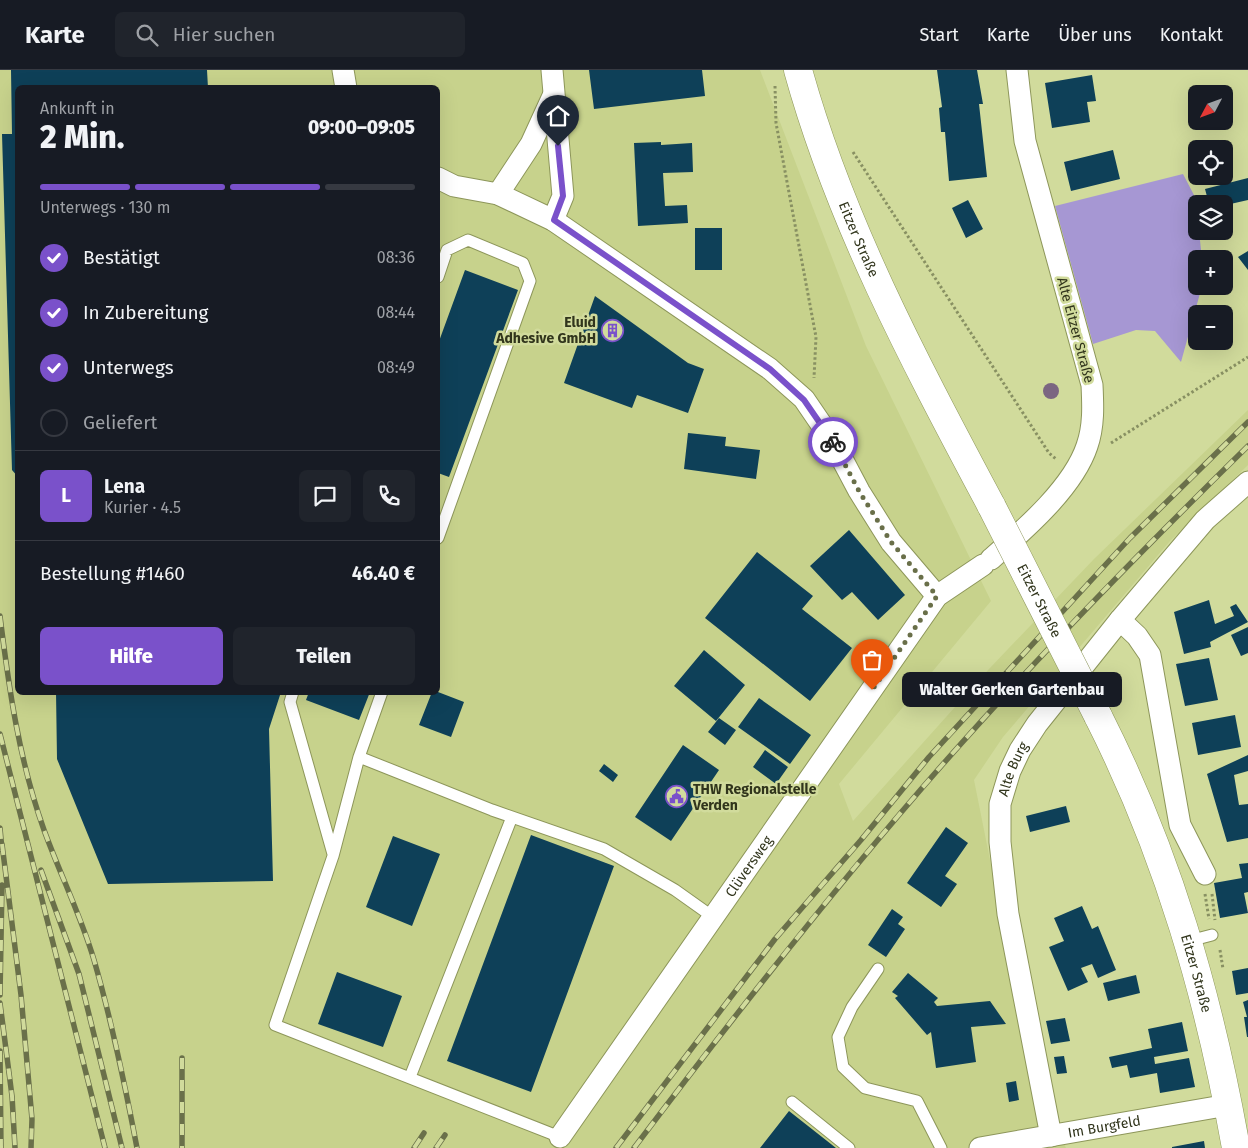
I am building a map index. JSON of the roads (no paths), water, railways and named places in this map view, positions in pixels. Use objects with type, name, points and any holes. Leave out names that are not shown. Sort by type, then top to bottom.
[{"type":"main road","name":"Eitzer Straße","points":[[786,74],[873,273],[924,379],[992,507],[1120,759],[1154,838],[1205,933],[1209,1013],[1236,1148]]},
{"type":"street","points":[[343,70],[346,85]]},
{"type":"street","points":[[552,70],[563,196],[554,220]]},
{"type":"street","name":"Alte Eitzer Straße","points":[[937,596],[987,562],[1020,535],[1046,507],[1073,472],[1088,444],[1093,414],[1092,385],[1025,141],[1017,70]]},
{"type":"street","points":[[498,194],[531,144],[554,96]]},
{"type":"street","points":[[440,179],[454,186],[498,194],[554,220],[770,369],[804,400],[832,440],[859,491],[891,542],[937,596]]},
{"type":"street","name":"Alte Burg","points":[[1051,1136],[1008,914],[1000,842],[1000,804],[1010,771],[1020,750],[1037,724],[1120,620],[1205,520],[1248,482]]},
{"type":"street","name":"Clüversweg","points":[[560,1137],[937,596]]},
{"type":"street","points":[[1120,620],[1138,636],[1150,655],[1180,825],[1208,880]]},
{"type":"street","name":"Im Burgfeld","points":[[980,1148],[1228,1105]]},
{"type":"lane","points":[[440,270],[447,250],[468,240],[523,263],[530,281],[440,532]]},
{"type":"lane","points":[[292,695],[290,702],[333,856]]},
{"type":"lane","points":[[381,695],[359,756],[333,856],[275,1025],[560,1137]]},
{"type":"lane","points":[[359,756],[512,817],[604,848],[675,890],[713,917]]},
{"type":"lane","points":[[410,1077],[512,817]]},
{"type":"lane","points":[[878,969],[852,1007],[838,1037],[843,1067],[865,1088],[917,1100],[941,1148]]},
{"type":"lane","points":[[792,1102],[849,1148]]},
{"type":"railway","points":[[616,1148],[775,939],[861,840],[929,757],[1130,538],[1248,422]]},
{"type":"railway","points":[[634,1148],[785,953],[943,764],[1092,602],[1248,446]]},
{"type":"railway","points":[[0,616],[11,697],[21,751],[44,830],[83,927],[94,960],[118,1054],[137,1148]]},
{"type":"railway","points":[[0,734],[105,1148]]},
{"type":"railway","points":[[0,828],[2,850]]},
{"type":"railway","points":[[2,844],[21,995],[32,1119],[31,1148]]},
{"type":"railway","points":[[41,870],[79,974],[122,1148]]},
{"type":"railway","points":[[0,995],[2,885]]},
{"type":"railway","points":[[0,1003],[12,1096],[15,1148]]},
{"type":"railway","points":[[0,1051],[1,1148]]},
{"type":"railway","points":[[182,1058],[182,1148]]},
{"type":"railway","points":[[414,1148],[424,1133]]},
{"type":"railway","points":[[436,1148],[445,1135]]},
{"type":"place","name":"Eluid Adhesive GmbH","points":[[612,330]]},
{"type":"place","name":"Walter Gerken Gartenbau","points":[[872,690]]},
{"type":"place","name":"THW Regionalstelle Verden","points":[[677,797]]}]
